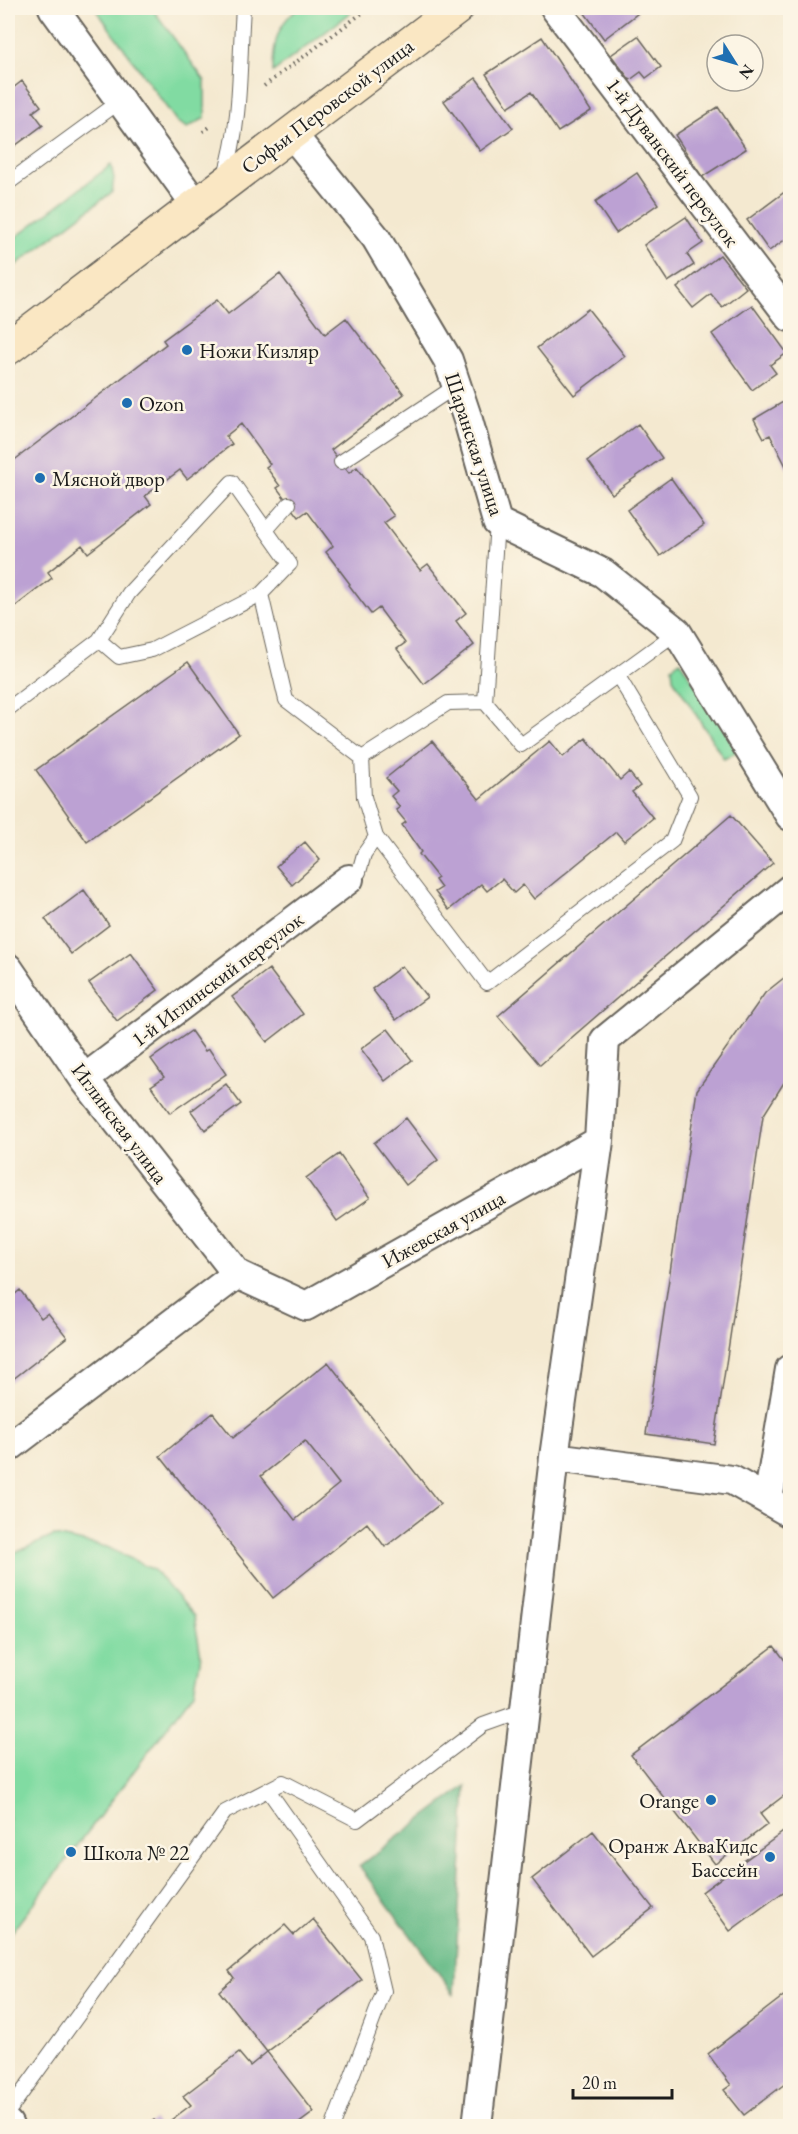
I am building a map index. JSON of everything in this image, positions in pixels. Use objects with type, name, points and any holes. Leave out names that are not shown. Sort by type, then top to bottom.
[{"type":"main road","name":"Софьи Перовской улица","points":[[8,348],[456,8]]},
{"type":"street","points":[[53,8],[119,102],[209,196]]},
{"type":"street","name":"1-й Дуванский переулок","points":[[555,8],[790,317]]},
{"type":"street","name":"Шаранская улица","points":[[292,134],[376,238],[448,360],[497,522],[603,573],[677,632],[790,816]]},
{"type":"street","name":"1-й Иглинский переулок","points":[[84,1079],[350,879]]},
{"type":"street","points":[[477,2127],[554,1457],[599,1141],[604,1040],[790,889]]},
{"type":"street","name":"Иглинская улица","points":[[8,968],[84,1079],[237,1274]]},
{"type":"street","name":"Ижевская улица","points":[[237,1274],[306,1306],[599,1141]]},
{"type":"street","points":[[8,1448],[237,1274]]},
{"type":"street","points":[[554,1457],[732,1480],[779,1507],[790,1369]]},
{"type":"lane","points":[[209,196],[233,149],[238,105],[243,8]]},
{"type":"lane","points":[[8,183],[119,102]]},
{"type":"lane","points":[[341,462],[456,386]]},
{"type":"lane","points":[[8,709],[99,640],[129,593],[232,482],[290,564],[261,594],[152,650],[119,657],[99,640]]},
{"type":"lane","points":[[266,530],[290,504]]},
{"type":"lane","points":[[497,522],[485,702],[521,745],[677,632]]},
{"type":"lane","points":[[261,594],[286,700],[362,758],[364,797],[376,837],[487,983],[672,841],[690,796],[618,676]]},
{"type":"lane","points":[[362,758],[447,703],[485,702]]},
{"type":"lane","points":[[350,879],[359,872],[364,854],[376,837]]},
{"type":"lane","points":[[8,2112],[225,1812],[283,1782],[357,1820],[483,1725],[525,1710]]},
{"type":"lane","points":[[268,1790],[371,1936],[384,1991],[333,2127]]},
{"type":"path","points":[[203,132],[369,8]]},
{"type":"green space","points":[[95,8],[152,8],[205,81],[205,118],[187,128],[177,122]]},
{"type":"green space","points":[[298,8],[357,8],[273,72],[275,45],[280,29]]},
{"type":"green space","points":[[111,165],[114,178],[112,192],[8,271],[8,243]]},
{"type":"green space","points":[[680,661],[739,751],[724,759],[673,678],[672,667]]},
{"type":"green space","points":[[54,1536],[107,1547],[154,1570],[194,1616],[201,1656],[194,1692],[8,1937],[8,1558],[11,1554]]},
{"type":"green space","points":[[466,1786],[454,1994],[359,1866]]},
{"type":"building","points":[[581,8],[634,8],[638,13],[604,39]]},
{"type":"building","points":[[638,36],[661,67],[646,78],[641,72],[630,80],[611,55]]},
{"type":"building","points":[[542,37],[591,111],[558,132],[531,92],[508,107],[486,74]]},
{"type":"building","points":[[476,78],[513,128],[480,151],[444,101]]},
{"type":"building","points":[[8,80],[13,88],[22,81],[41,106],[33,112],[43,125],[8,151]]},
{"type":"building","points":[[718,107],[746,149],[702,177],[675,135]]},
{"type":"building","points":[[637,173],[658,204],[616,233],[595,202]]},
{"type":"building","points":[[790,188],[790,236],[769,251],[747,220]]},
{"type":"building","points":[[686,217],[703,243],[687,254],[694,265],[668,282],[644,245]]},
{"type":"building","points":[[720,255],[746,288],[722,307],[711,294],[693,308],[677,288]]},
{"type":"building","points":[[280,274],[325,334],[346,318],[404,394],[331,450],[349,473],[357,467],[394,516],[384,523],[420,570],[428,564],[466,613],[456,621],[474,645],[424,684],[397,649],[405,643],[379,608],[371,614],[349,585],[326,552],[333,546],[307,511],[299,517],[277,488],[280,486],[266,467],[270,464],[241,424],[226,436],[232,444],[187,479],[180,470],[145,496],[151,504],[88,553],[82,545],[48,572],[52,578],[8,612],[8,465],[166,344],[163,340],[217,300],[228,314]]},
{"type":"building","points":[[752,305],[787,353],[770,365],[776,373],[752,390],[712,334]]},
{"type":"building","points":[[588,309],[625,356],[574,395],[537,348]]},
{"type":"building","points":[[790,398],[790,469],[788,470],[770,435],[764,438],[754,419]]},
{"type":"building","points":[[638,424],[662,458],[612,494],[588,461]]},
{"type":"building","points":[[671,478],[704,525],[660,556],[627,510]]},
{"type":"building","points":[[188,662],[239,734],[87,842],[36,770]]},
{"type":"building","points":[[586,738],[620,780],[629,772],[640,786],[632,792],[653,818],[624,841],[616,832],[534,899],[523,885],[514,893],[502,879],[487,891],[481,884],[449,910],[435,892],[441,888],[435,880],[438,878],[419,854],[421,852],[402,825],[406,822],[396,810],[400,807],[391,796],[397,791],[386,778],[432,741],[479,799],[550,741],[563,757]]},
{"type":"building","points":[[731,815],[773,863],[540,1065],[498,1016]]},
{"type":"building","points":[[305,842],[320,860],[292,885],[276,866]]},
{"type":"building","points":[[84,890],[109,925],[71,954],[45,919]]},
{"type":"building","points":[[131,953],[158,990],[117,1021],[89,983]]},
{"type":"building","points":[[402,966],[427,997],[396,1020],[372,989]]},
{"type":"building","points":[[269,969],[303,1014],[267,1042],[232,997]]},
{"type":"building","points":[[790,973],[790,1073],[763,1116],[714,1444],[646,1434],[697,1090],[765,993]]},
{"type":"building","points":[[388,1029],[412,1060],[385,1081],[361,1049]]},
{"type":"building","points":[[191,1031],[205,1051],[209,1049],[226,1074],[170,1113],[151,1086],[164,1077],[151,1059]]},
{"type":"building","points":[[226,1084],[241,1104],[205,1130],[191,1111]]},
{"type":"building","points":[[406,1118],[438,1160],[406,1185],[374,1143]]},
{"type":"building","points":[[339,1154],[370,1198],[337,1221],[306,1178]]},
{"type":"building","points":[[20,1290],[41,1318],[48,1313],[67,1337],[8,1383],[8,1300]]},
{"type":"building","points":[[328,1362],[440,1504],[385,1547],[367,1523],[273,1598],[160,1456],[213,1413],[233,1438]],"holes":[[[305,1441],[339,1484],[295,1520],[261,1476]]]},
{"type":"building","points":[[774,1646],[790,1667],[790,1791],[760,1814],[768,1824],[715,1864],[631,1755]]},
{"type":"building","name":"Оранж АкваКидс Бассейн","points":[[790,1827],[790,1887],[730,1931],[702,1892]]},
{"type":"building","points":[[593,1831],[653,1908],[591,1956],[532,1879]]},
{"type":"building","points":[[313,1919],[362,1980],[267,2052],[219,1991],[234,1978],[229,1971],[285,1925],[294,1935]]},
{"type":"building","points":[[790,1991],[790,2080],[744,2115],[724,2090],[731,2085],[708,2054]]},
{"type":"building","points":[[267,2052],[314,2112],[295,2126],[163,2126],[191,2105],[183,2096],[239,2053],[250,2066]]},
{"type":"building","points":[[154,2120],[159,2126],[146,2126]]},
{"type":"place","name":"Ножи Кизляр","points":[[187,350]]},
{"type":"place","name":"Ozon","points":[[127,403]]},
{"type":"place","name":"Мясной двор","points":[[40,478]]},
{"type":"place","name":"Orange","points":[[711,1800]]},
{"type":"place","name":"Школа № 22","points":[[71,1852]]},
{"type":"place","name":"Оранж АкваКидс Бассейн","points":[[770,1857]]}]
